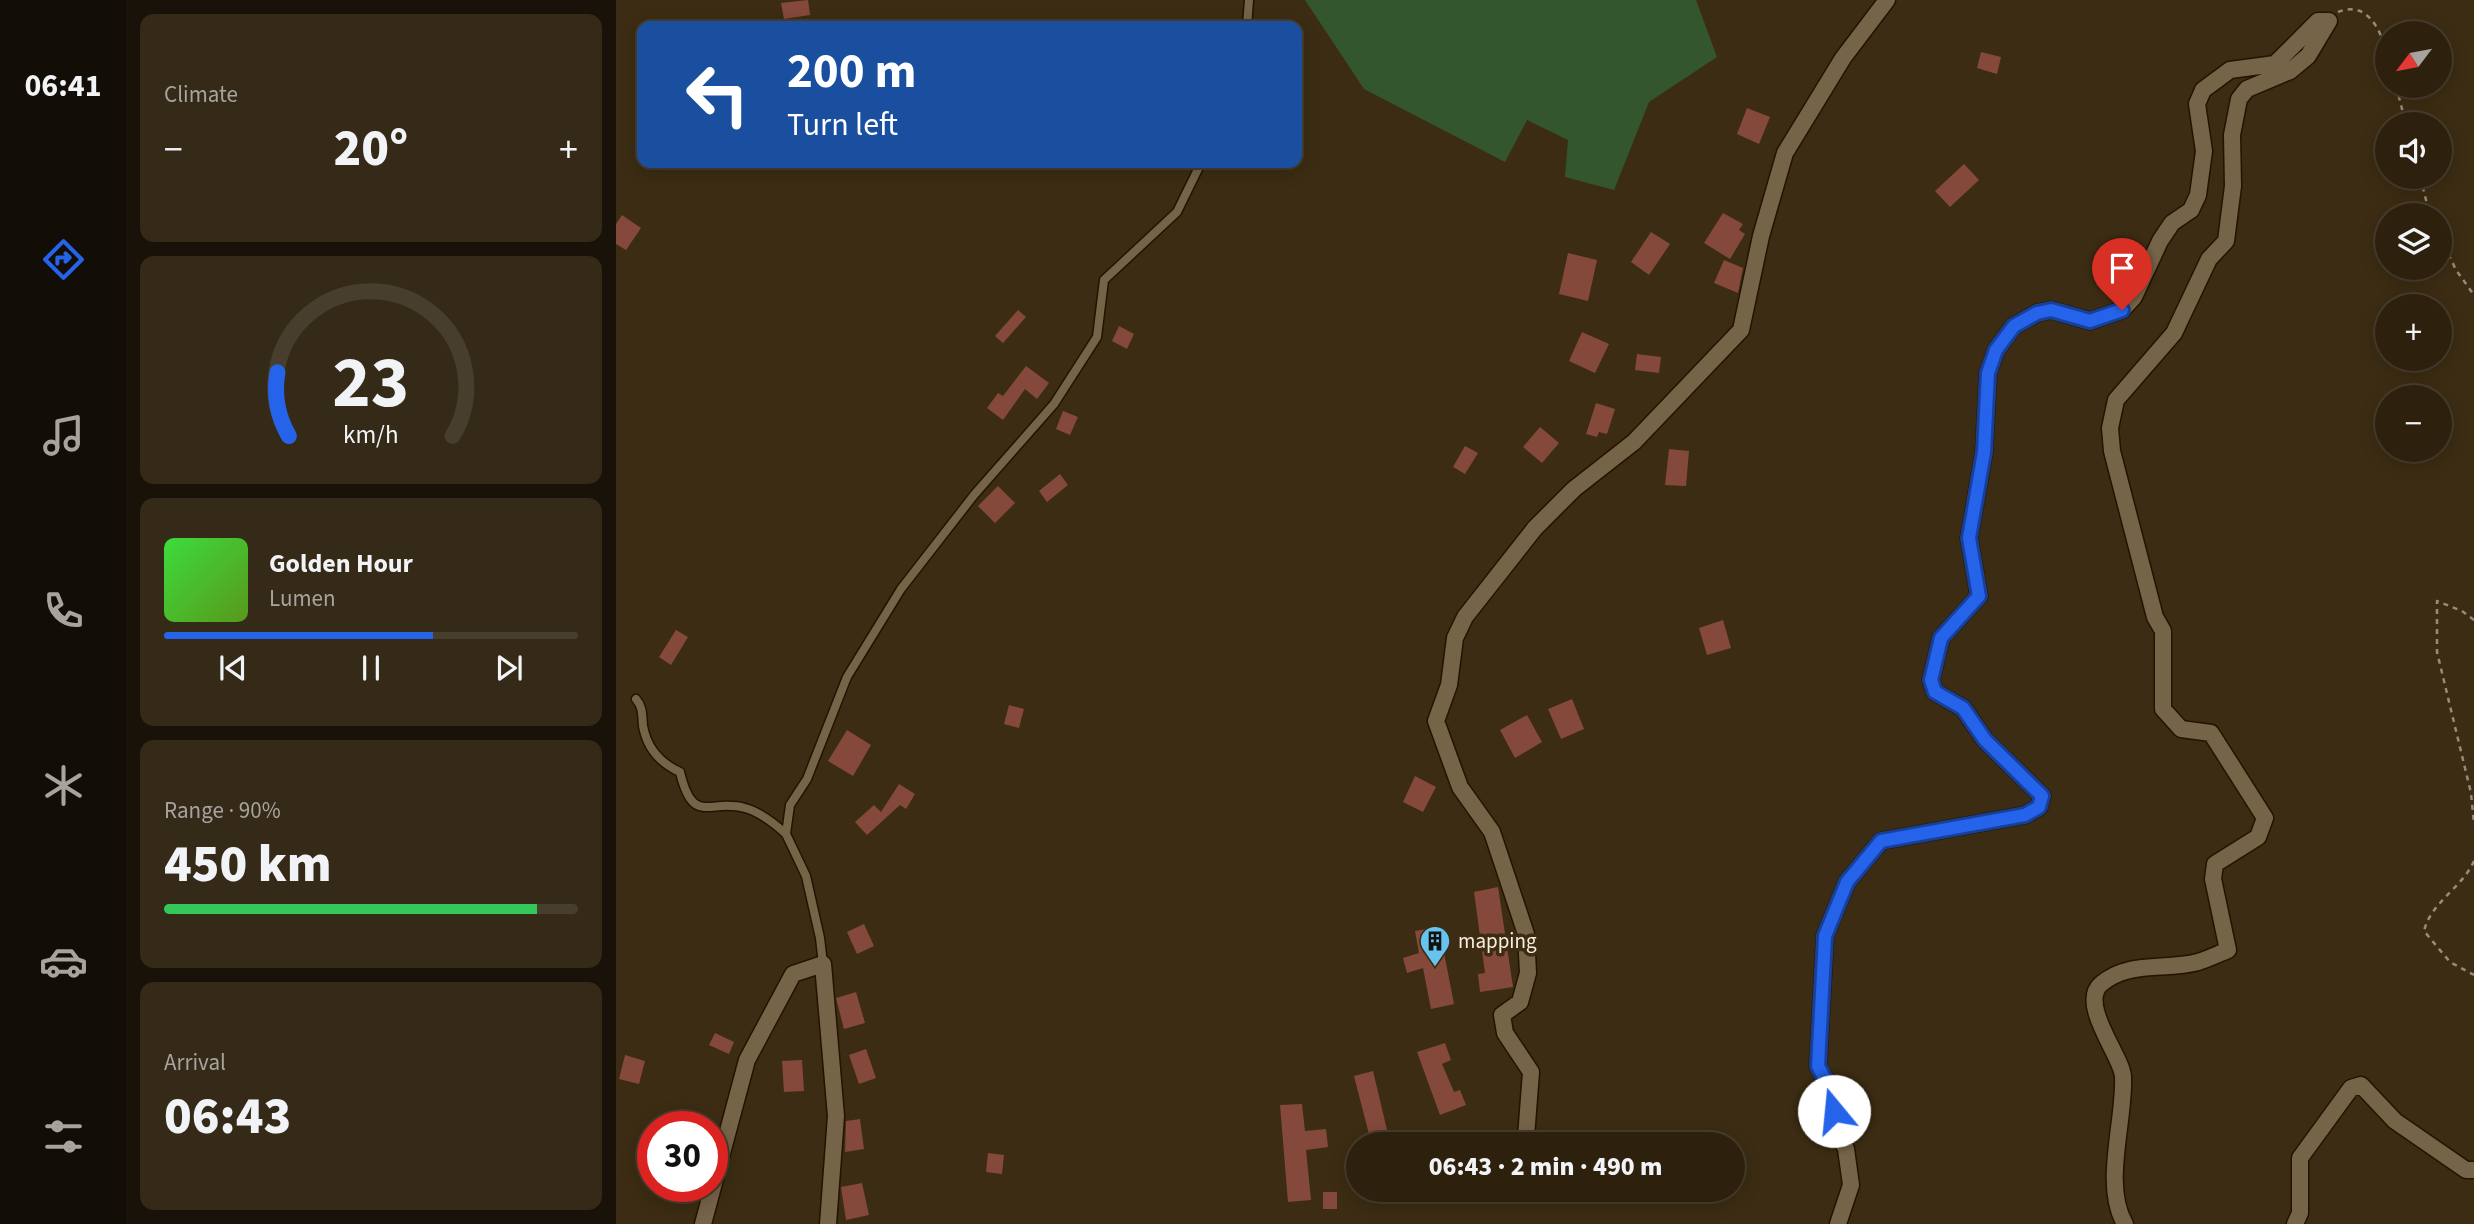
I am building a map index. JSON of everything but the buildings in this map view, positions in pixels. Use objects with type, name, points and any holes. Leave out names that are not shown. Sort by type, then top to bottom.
[{"type":"street","points":[[1527,1132],[1531,1072],[1505,1033],[1502,1015],[1520,1002],[1528,973],[1526,933],[1492,832],[1461,786],[1436,721],[1449,685],[1455,638],[1465,617],[1535,528],[1574,489],[1634,442],[1741,330],[1761,236],[1785,153],[1843,58],[1886,0]]},
{"type":"street","points":[[1838,1224],[1851,1185],[1846,1149],[1835,1126],[1833,1095],[1818,1066],[1825,936],[1847,882],[1881,841],[2025,815],[2039,807],[2042,796],[1985,740],[1963,708],[1935,692],[1931,680],[1941,638],[1979,596],[1969,538],[1984,452],[1988,373],[1996,350],[2014,326],[2037,313],[2051,310],[2090,321],[2122,310],[2134,297],[2166,232],[2172,223],[2191,210],[2198,195],[2204,151],[2197,104],[2203,90],[2230,70],[2275,64],[2318,21],[2329,21]]},
{"type":"street","points":[[2125,1224],[2117,1211],[2116,1150],[2124,1074],[2103,1035],[2095,995],[2099,985],[2129,969],[2197,962],[2228,950],[2213,879],[2215,864],[2258,837],[2265,818],[2211,733],[2181,729],[2163,709],[2163,631],[2155,617],[2112,451],[2110,428],[2116,400],[2174,333],[2209,260],[2226,241],[2233,186],[2232,135],[2239,99],[2247,89],[2290,71],[2308,56],[2329,21]]},
{"type":"street","points":[[704,1224],[747,1060],[793,974],[823,964],[836,1116],[828,1224]]},
{"type":"street","points":[[2295,1224],[2300,1213],[2300,1158],[2351,1088],[2361,1085],[2395,1122],[2466,1170],[2474,1170]]},
{"type":"lane","points":[[1247,21],[1249,0]]},
{"type":"lane","points":[[786,834],[790,805],[807,779],[847,677],[901,589],[974,495],[1054,404],[1097,337],[1104,280],[1177,212],[1199,168]]},
{"type":"lane","points":[[636,699],[642,707],[644,729],[651,748],[662,763],[680,772],[684,792],[692,802],[706,809],[746,808],[773,822],[786,834],[806,876],[823,964]]},
{"type":"path","points":[[2329,21],[2340,10],[2353,8],[2375,22]]},
{"type":"path","points":[[2452,262],[2474,295]]},
{"type":"path","points":[[2474,620],[2462,611],[2437,601],[2437,652],[2470,793],[2474,824]]},
{"type":"path","points":[[2474,861],[2468,874],[2427,917],[2424,931],[2450,962],[2474,975]]},
{"type":"green space","points":[[1305,0],[1696,0],[1717,57],[1649,102],[1614,190],[1565,177],[1568,140],[1527,120],[1505,162],[1364,89]]},
{"type":"place","name":"mapping","points":[[1435,968]]},
{"type":"route","points":[[1834,1111],[1833,1095],[1818,1066],[1825,936],[1847,882],[1881,841],[2025,815],[2039,807],[2042,796],[1985,740],[1963,708],[1935,692],[1931,680],[1941,638],[1979,596],[1969,538],[1984,452],[1988,373],[1996,350],[2014,326],[2037,313],[2051,310],[2090,321],[2122,310]]}]
